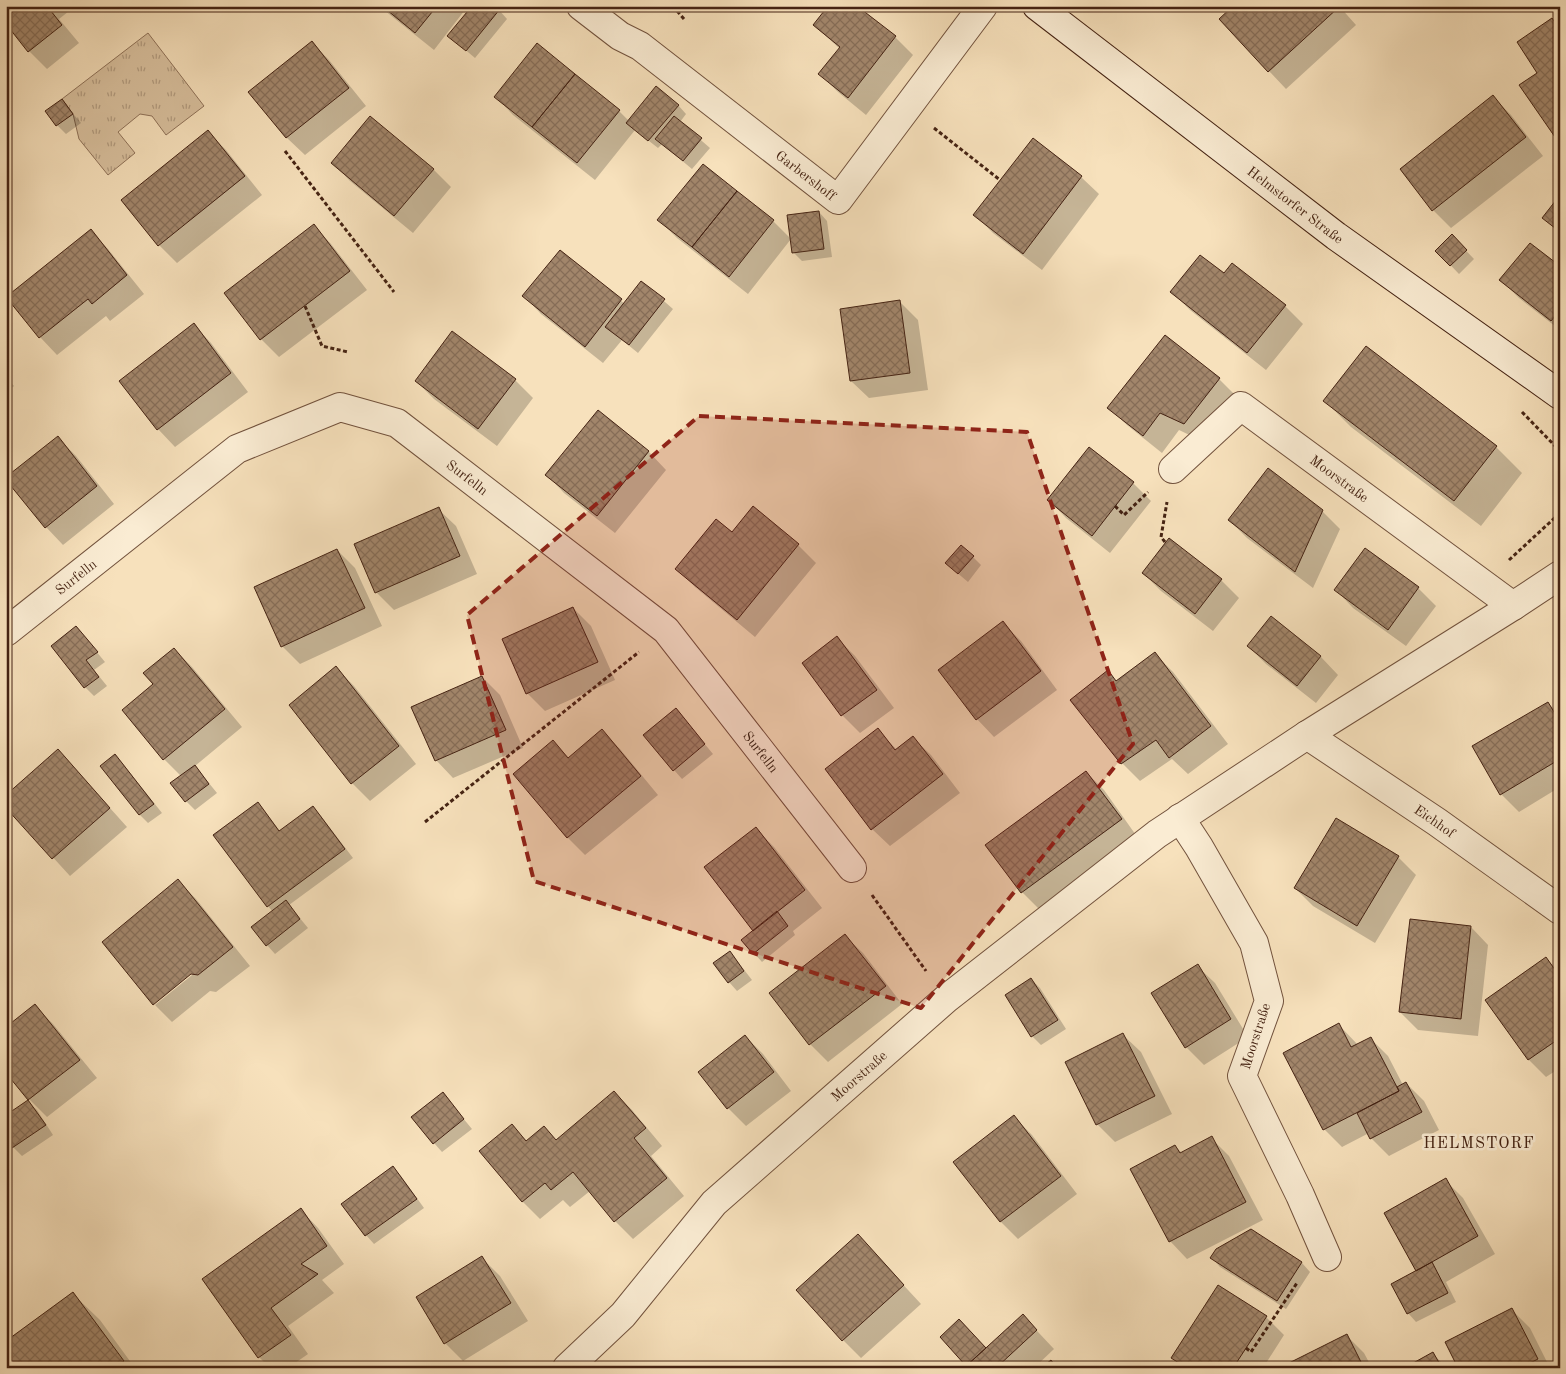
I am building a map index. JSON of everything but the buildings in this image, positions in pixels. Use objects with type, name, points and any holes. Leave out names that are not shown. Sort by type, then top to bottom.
[{"type":"street","name":"Garbershoff","points":[[581,6],[620,36],[640,46],[838,200],[983,6]]},
{"type":"street","name":"Helmstorfer Straße","points":[[1037,6],[1336,236],[1560,395]]},
{"type":"street","name":"Moorstraße","points":[[1172,469],[1241,406],[1513,606]]},
{"type":"street","name":"Surfelln","points":[[6,632],[237,449],[340,407],[397,423],[666,630],[852,868]]},
{"type":"street","name":"Moorstraße","points":[[567,1368],[623,1315],[714,1203],[946,999],[1180,818],[1307,735],[1560,575]]},
{"type":"street","name":"Eichhof","points":[[1307,735],[1437,822],[1560,910]]},
{"type":"street","name":"Moorstraße","points":[[1180,818],[1254,943],[1269,1001],[1242,1076],[1300,1195],[1327,1257]]},
{"type":"path","points":[[673,6],[684,19]]},
{"type":"path","points":[[908,107],[1000,180]]},
{"type":"path","points":[[285,151],[394,292]]},
{"type":"path","points":[[305,306],[322,346],[348,352]]},
{"type":"path","points":[[1115,506],[1124,515],[1172,469]]},
{"type":"path","points":[[1165,542],[1161,537],[1172,469]]},
{"type":"path","points":[[1482,584],[1560,513]]},
{"type":"path","points":[[425,822],[666,630]]},
{"type":"path","points":[[852,868],[946,999]]},
{"type":"path","points":[[1246,1348],[1251,1352],[1297,1283]]},
{"type":"highlighted area","points":[[699,416],[1027,432],[1133,744],[921,1008],[534,881],[467,615]]},
{"type":"green space","points":[[148,33],[204,106],[166,135],[152,116],[140,114],[118,132],[135,153],[108,175],[79,139],[73,114],[62,99]]},
{"type":"district","name":"HELMSTORF","points":[[1479,1142]]}]
